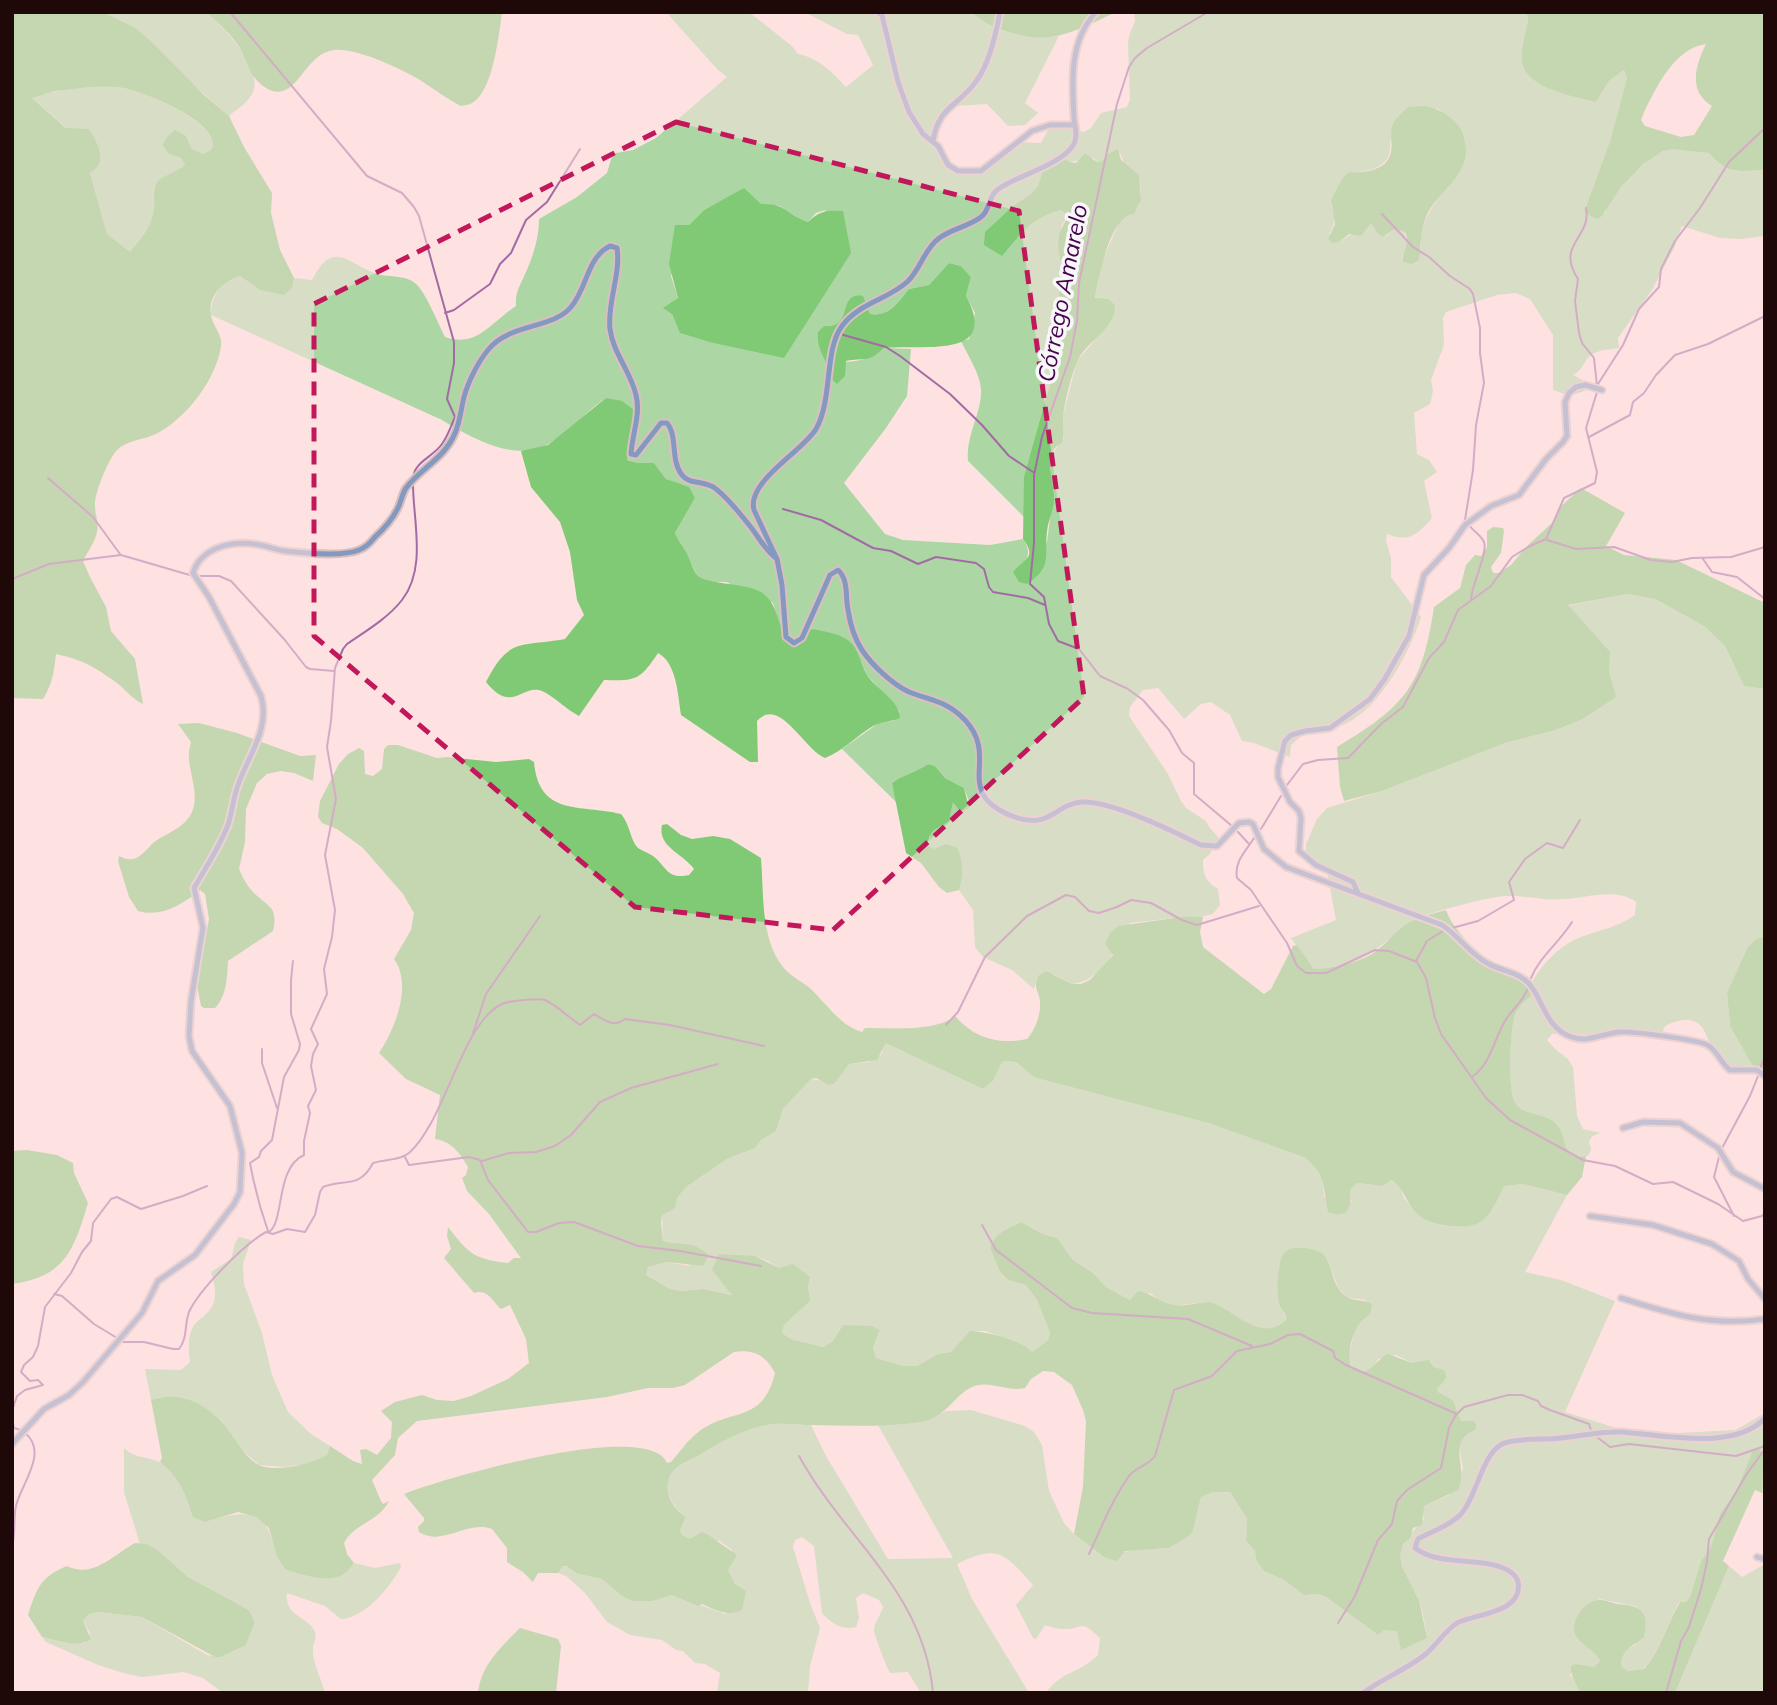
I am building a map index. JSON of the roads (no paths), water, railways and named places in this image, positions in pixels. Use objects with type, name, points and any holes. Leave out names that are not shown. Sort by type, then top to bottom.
[{"type":"street","points":[[878,12],[882,15],[898,82],[909,112],[948,165],[958,171],[981,170],[1032,131],[1050,125],[1075,125]]},
{"type":"street","points":[[933,142],[943,114],[981,74],[997,30],[1000,12]]},
{"type":"street","points":[[1096,12],[1083,29],[1075,52],[1076,139],[1068,151],[995,191],[981,217],[936,240],[905,285],[853,314],[841,328],[833,347],[829,383],[818,426],[798,450],[771,474],[752,503],[759,524],[778,559],[784,626],[790,642],[797,643],[802,638],[830,575],[836,569],[841,571],[851,626],[862,651],[904,690],[936,700],[954,710],[966,721],[976,735],[979,748],[980,791],[984,798],[1002,811],[1026,820],[1040,820],[1052,817],[1073,804],[1101,804],[1201,845],[1211,846],[1217,846],[1239,823],[1249,822],[1253,824],[1267,853],[1275,856],[1286,867],[1442,925],[1487,963],[1527,981],[1547,1018],[1570,1037],[1582,1039],[1627,1032],[1691,1039],[1708,1045],[1730,1070],[1752,1069],[1765,1076]]},
{"type":"street","points":[[12,1444],[44,1409],[69,1395],[83,1382],[142,1313],[158,1281],[195,1255],[240,1192],[242,1153],[230,1106],[192,1051],[189,1036],[191,1001],[204,928],[194,888],[212,860],[228,824],[237,788],[264,723],[264,707],[261,696],[209,597],[195,578],[193,573],[200,558],[217,548],[252,543],[283,551],[343,553],[362,550],[391,519],[406,489],[444,452],[455,434],[465,394],[488,350],[511,333],[564,314],[580,293],[596,258],[602,250],[610,246],[617,248],[619,260],[610,311],[611,334],[636,394],[631,454],[636,455],[661,422],[667,423],[671,428],[679,471],[684,478],[712,485],[725,496],[755,532],[768,553],[778,559]]},
{"type":"street","points":[[1358,893],[1353,882],[1316,866],[1299,852],[1301,818],[1278,777],[1285,741],[1291,735],[1330,728],[1370,699],[1409,636],[1424,575],[1449,548],[1465,525],[1491,506],[1519,495],[1546,459],[1563,442],[1567,436],[1565,402],[1569,393],[1576,387],[1585,385],[1602,390]]},
{"type":"street","points":[[1623,1128],[1643,1122],[1680,1123],[1718,1148],[1733,1172],[1765,1189]]},
{"type":"street","points":[[1590,1216],[1653,1225],[1712,1244],[1739,1261],[1748,1279],[1765,1299]]},
{"type":"street","points":[[1621,1298],[1698,1320],[1732,1323],[1765,1319]]},
{"type":"street","points":[[1363,1693],[1418,1659],[1457,1623],[1495,1613],[1510,1602],[1516,1593],[1516,1576],[1508,1570],[1496,1565],[1430,1555],[1415,1548],[1418,1539],[1461,1514],[1496,1446],[1512,1441],[1610,1432],[1660,1437],[1727,1437],[1745,1432],[1765,1418]]},
{"type":"street","points":[[1757,1557],[1765,1559]]},
{"type":"waterway","points":[[230,12],[367,176],[402,193],[419,216],[454,342],[454,363],[447,399],[455,417],[442,444],[420,464],[413,478]]},
{"type":"waterway","name":"Córrego Amarelo","points":[[1208,12],[1135,58],[1129,67],[1117,104],[1079,283],[1077,321],[1070,357],[1042,437],[1034,475],[1034,543],[1030,584],[1044,597],[1049,624],[1058,641],[1079,649],[1100,676],[1128,689],[1143,700],[1169,730],[1182,753],[1194,763],[1194,794],[1232,826]]},
{"type":"waterway","points":[[1598,384],[1623,345],[1639,309],[1659,287],[1661,269],[1675,241],[1729,162],[1765,128]]},
{"type":"waterway","points":[[445,313],[454,310],[490,284],[500,264],[511,253],[526,220],[547,202],[580,149]]},
{"type":"waterway","points":[[1586,208],[1584,227],[1570,257],[1578,279],[1575,301],[1579,333],[1582,343],[1594,358],[1597,386]]},
{"type":"waterway","points":[[1382,214],[1413,247],[1473,294],[1480,328],[1484,383],[1476,425],[1473,470],[1465,520]]},
{"type":"waterway","points":[[1589,437],[1630,415],[1633,402],[1644,393],[1675,355],[1708,344],[1765,316]]},
{"type":"waterway","points":[[840,334],[886,347],[900,356],[950,394],[1009,456],[1033,472]]},
{"type":"waterway","points":[[1287,785],[1303,764],[1348,758],[1381,724],[1403,707],[1429,658],[1444,642],[1458,610],[1491,586],[1512,557],[1546,539],[1564,498],[1595,483],[1597,472],[1586,428],[1597,392]]},
{"type":"waterway","points":[[48,478],[93,517],[120,554]]},
{"type":"waterway","points":[[269,1232],[277,1217],[284,1182],[295,1162],[304,1155],[310,1113],[308,1106],[316,1090],[311,1066],[318,1044],[311,1029],[327,994],[324,969],[335,910],[325,855],[336,799],[327,747],[335,668],[347,644],[390,613],[410,587],[417,544],[413,484]]},
{"type":"waterway","points":[[783,509],[821,520],[873,548],[891,551],[918,564],[936,557],[976,563],[984,569],[993,592],[1028,598],[1045,605]]},
{"type":"waterway","points":[[1469,525],[1483,540],[1485,547],[1471,599]]},
{"type":"waterway","points":[[1547,540],[1576,549],[1614,547],[1651,560],[1672,562],[1692,558],[1731,557],[1765,547]]},
{"type":"waterway","points":[[12,579],[49,564],[121,555],[193,576]]},
{"type":"waterway","points":[[1703,559],[1712,572],[1737,577],[1765,599]]},
{"type":"waterway","points":[[199,576],[219,576],[231,581],[306,667],[334,671]]},
{"type":"waterway","points":[[1261,829],[1281,796]]},
{"type":"waterway","points":[[1452,928],[1478,921],[1514,900],[1509,882],[1525,859],[1547,843],[1563,848],[1580,820]]},
{"type":"waterway","name":"Córrego Amarelo","points":[[1238,832],[1249,844]]},
{"type":"waterway","name":"Córrego Amarelo","points":[[1254,838],[1239,861],[1237,878],[1251,890],[1287,943],[1297,966],[1306,973],[1326,973],[1375,950],[1389,951],[1417,962],[1426,978],[1441,1034],[1486,1098],[1510,1120],[1583,1160],[1615,1166],[1653,1184],[1673,1182],[1718,1204],[1743,1221],[1765,1213]]},
{"type":"waterway","points":[[946,1025],[958,1012],[985,957],[1027,916],[1066,895],[1075,897],[1089,911],[1099,913],[1131,900],[1151,903],[1197,925],[1259,906]]},
{"type":"waterway","points":[[473,1033],[486,994],[540,916]]},
{"type":"waterway","points":[[1531,978],[1539,963],[1572,922]]},
{"type":"waterway","points":[[1416,961],[1427,941],[1443,931]]},
{"type":"waterway","points":[[268,1231],[250,1163],[259,1157],[272,1140],[284,1077],[299,1050],[300,1044],[291,1014],[293,961]]},
{"type":"waterway","points":[[1472,1077],[1484,1065],[1505,1021],[1527,990]]},
{"type":"waterway","points":[[122,1342],[144,1342],[179,1349],[194,1303],[212,1280],[246,1246],[266,1232],[273,1234],[287,1229],[305,1232],[315,1215],[323,1187],[356,1180],[362,1177],[373,1163],[409,1153],[434,1118],[476,1030],[488,1014],[502,1004],[543,999],[580,1025],[594,1014],[613,1023],[625,1019],[670,1025],[764,1046]]},
{"type":"waterway","points":[[262,1049],[262,1063],[277,1108]]},
{"type":"waterway","points":[[1760,1068],[1764,1059]]},
{"type":"waterway","points":[[482,1161],[509,1153],[536,1152],[555,1146],[571,1135],[600,1102],[631,1088],[718,1064]]},
{"type":"waterway","points":[[1721,1150],[1758,1076]]},
{"type":"waterway","points":[[405,1157],[409,1165],[469,1157],[480,1160],[488,1180],[528,1232],[536,1232],[559,1223],[574,1222],[638,1246],[761,1266]]},
{"type":"waterway","points":[[1719,1157],[1714,1177],[1734,1216]]},
{"type":"waterway","points":[[12,1411],[17,1396],[25,1390],[43,1385],[38,1380],[30,1381],[21,1372],[38,1346],[45,1307],[91,1241],[93,1223],[111,1199],[117,1197],[141,1209],[207,1186]]},
{"type":"waterway","points":[[982,1225],[996,1250],[1072,1308],[1092,1313],[1188,1319],[1252,1346]]},
{"type":"waterway","points":[[54,1294],[62,1296],[94,1324],[117,1338]]},
{"type":"waterway","points":[[1089,1554],[1112,1504],[1129,1476],[1155,1456],[1174,1390],[1212,1376],[1237,1351],[1270,1344],[1288,1335],[1300,1334],[1333,1351],[1335,1358],[1346,1365],[1457,1414]]},
{"type":"waterway","points":[[1338,1623],[1355,1596],[1378,1540],[1392,1524],[1397,1501],[1407,1490],[1441,1468],[1449,1428],[1464,1407],[1508,1395],[1522,1395],[1538,1401],[1541,1406],[1550,1410],[1589,1424],[1591,1430]]},
{"type":"waterway","points":[[12,1419],[14,1428],[21,1430]]},
{"type":"waterway","points":[[12,1546],[16,1506],[34,1459],[32,1441],[25,1433]]},
{"type":"waterway","points":[[1597,1437],[1610,1447],[1629,1444],[1736,1456],[1765,1446]]},
{"type":"waterway","points":[[1666,1693],[1681,1641],[1689,1627],[1701,1589],[1709,1539],[1746,1475],[1765,1449]]},
{"type":"waterway","points":[[799,1456],[838,1514],[899,1595],[915,1625],[927,1657],[933,1693]]}]
